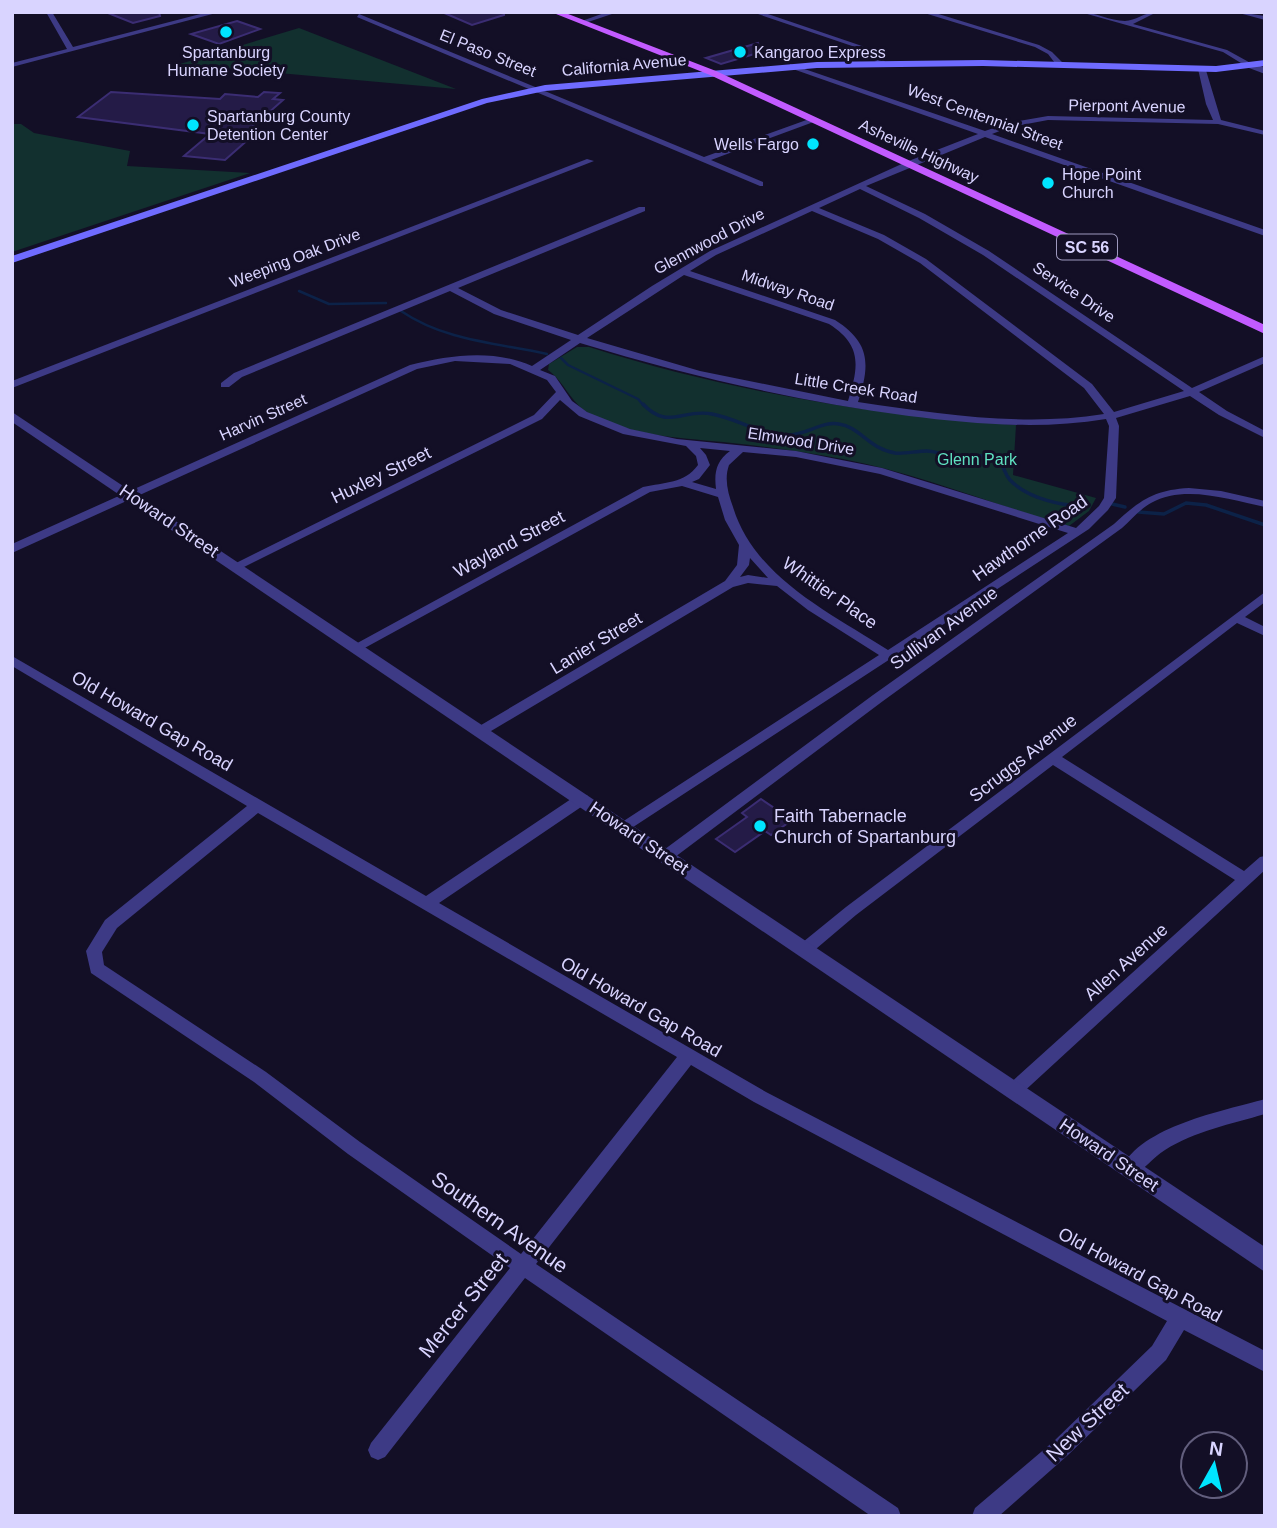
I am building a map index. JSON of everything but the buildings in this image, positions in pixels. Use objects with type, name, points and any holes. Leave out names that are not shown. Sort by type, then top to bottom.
[{"type":"main road","name":"Asheville Highway","points":[[555,12],[712,73],[1265,330]]},
{"type":"main road","name":"California Avenue","points":[[12,260],[474,104],[538,89],[793,66],[883,63],[1202,69],[1265,63]]},
{"type":"street","points":[[49,12],[71,50]]},
{"type":"street","points":[[12,65],[218,12]]},
{"type":"street","points":[[582,22],[615,12]]},
{"type":"street","points":[[755,12],[860,47],[883,63]]},
{"type":"street","points":[[924,12],[1029,43],[1050,53],[1061,65]]},
{"type":"street","points":[[1083,12],[1225,51],[1265,71]]},
{"type":"street","points":[[1126,24],[1154,12]]},
{"type":"street","points":[[1241,12],[1265,19]]},
{"type":"street","name":"El Paso Street","points":[[359,16],[760,184]]},
{"type":"street","points":[[813,72],[821,65]]},
{"type":"street","name":"West Centennial Street","points":[[793,66],[989,133],[1265,233]]},
{"type":"street","points":[[1202,69],[1209,88],[1210,107],[1218,122]]},
{"type":"street","name":"Pierpont Avenue","points":[[909,164],[989,133],[1039,119],[1218,122],[1265,132]]},
{"type":"street","points":[[704,160],[814,120]]},
{"type":"street","name":"Weeping Oak Drive","points":[[12,385],[590,161]]},
{"type":"street","name":"Glennwood Drive","points":[[536,368],[682,271],[746,237],[909,164]]},
{"type":"street","name":"Service Drive","points":[[859,186],[976,246],[1193,393],[1265,435]]},
{"type":"street","points":[[812,208],[881,237],[923,261],[1073,373],[1101,401],[1111,416]]},
{"type":"street","points":[[225,385],[238,375],[642,209]]},
{"type":"street","name":"Midway Road","points":[[682,271],[832,322],[852,334],[861,349],[859,375],[852,405]]},
{"type":"street","name":"Little Creek Road","points":[[450,287],[474,303],[700,376],[852,405],[1007,423],[1111,416],[1193,393],[1265,359]]},
{"type":"street","name":"Harvin Street","points":[[12,549],[427,363],[484,357],[512,360],[536,368]]},
{"type":"street","name":"Elmwood Drive","points":[[536,368],[551,378],[560,394],[583,414],[627,432],[689,443],[822,458],[882,471],[1077,532]]},
{"type":"street","name":"Huxley Street","points":[[541,415],[560,394]]},
{"type":"street","name":"Huxley Street","points":[[236,566],[541,415],[557,412],[583,414]]},
{"type":"street","name":"Howard Street","points":[[12,416],[1265,1261]]},
{"type":"street","name":"Hawthorne Road","points":[[624,828],[1096,518],[1110,498],[1114,461],[1111,416]]},
{"type":"street","points":[[682,483],[695,477],[704,465],[701,454],[689,443]]},
{"type":"street","name":"Whittier Place","points":[[742,448],[722,464],[723,495],[729,514],[745,545],[781,583],[889,656]]},
{"type":"street","name":"Wayland Street","points":[[356,647],[647,489],[682,483],[723,495]]},
{"type":"street","name":"Sullivan Avenue","points":[[666,856],[878,698],[1118,526],[1149,500],[1169,493],[1194,492],[1265,504]]},
{"type":"street","points":[[729,584],[743,565],[745,545]]},
{"type":"street","name":"Lanier Street","points":[[481,732],[729,584],[748,579],[781,583]]},
{"type":"street","name":"Scruggs Avenue","points":[[804,950],[1265,596]]},
{"type":"street","points":[[1236,618],[1265,632]]},
{"type":"street","name":"Old Howard Gap Road","points":[[12,660],[426,904],[836,1139],[1265,1362]]},
{"type":"street","points":[[1053,758],[1245,879]]},
{"type":"street","points":[[426,904],[582,799]]},
{"type":"street","name":"Southern Avenue","points":[[258,805],[119,916],[97,943],[94,958],[101,972],[260,1076],[354,1149],[890,1516]]},
{"type":"street","name":"Allen Avenue","points":[[1013,1091],[1265,861]]},
{"type":"street","name":"Mercer Street","points":[[378,1450],[688,1056]]},
{"type":"street","points":[[1130,1170],[1140,1156],[1169,1136],[1265,1106]]},
{"type":"street","name":"New Street","points":[[983,1516],[1061,1448],[1159,1353],[1180,1318]]},
{"type":"green space","points":[[299,28],[456,89],[180,64]]},
{"type":"green space","points":[[12,124],[21,124],[34,133],[130,151],[127,166],[250,173],[12,252]]},
{"type":"green space","name":"Glenn Park","points":[[577,347],[589,347],[641,363],[800,399],[907,415],[1016,425],[1013,475],[1096,498],[1089,511],[1069,526],[872,465],[802,452],[660,435],[625,428],[585,410],[548,370],[549,364]]},
{"type":"waterway","points":[[299,291],[329,304],[386,303]]},
{"type":"waterway","points":[[401,311],[453,335],[547,354]]},
{"type":"waterway","points":[[561,358],[568,365],[638,399],[644,406]]},
{"type":"waterway","points":[[643,404],[660,416],[712,414],[778,434],[795,434],[826,424],[839,424],[853,429],[878,447],[895,453],[927,451],[950,456],[995,458],[1001,463],[1007,477],[1026,492],[1058,503],[1089,505]]},
{"type":"waterway","points":[[1138,512],[1164,514],[1186,503],[1206,505],[1265,525]]},
{"type":"waterway","points":[[1112,504],[1125,507]]},
{"type":"place","name":"Spartanburg Humane Society","points":[[226,32]]},
{"type":"place","name":"Kangaroo Express","points":[[740,52]]},
{"type":"place","name":"Spartanburg County Detention Center","points":[[193,125]]},
{"type":"place","name":"Wells Fargo","points":[[813,144]]},
{"type":"place","name":"Hope Point Church","points":[[1048,183]]},
{"type":"place","name":"Faith Tabernacle Church of Spartanburg","points":[[760,826]]}]
